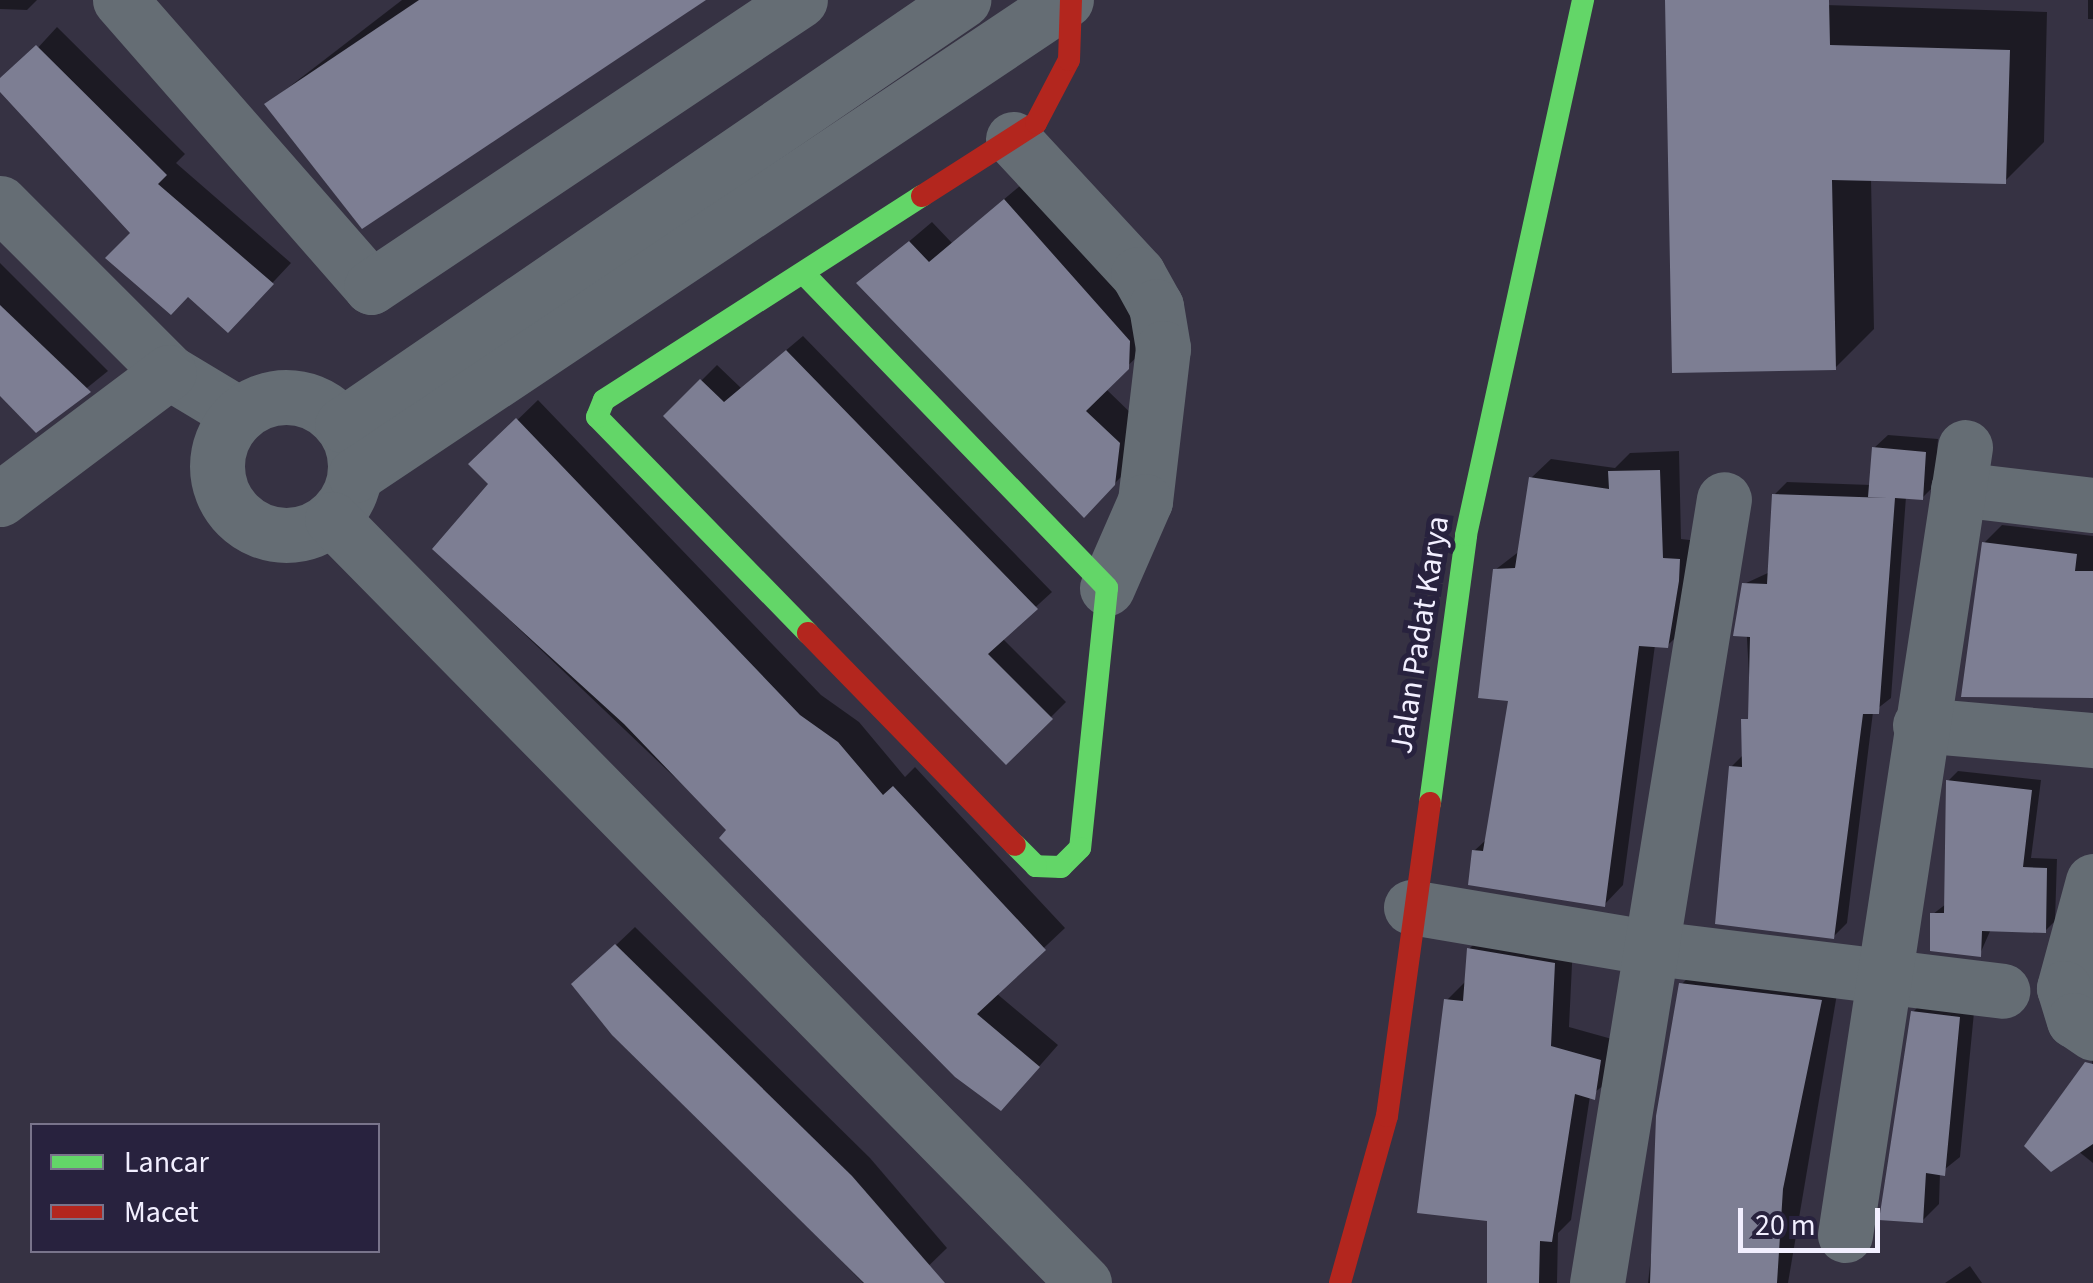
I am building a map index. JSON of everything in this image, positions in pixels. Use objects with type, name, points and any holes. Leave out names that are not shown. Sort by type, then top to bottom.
[{"type":"street","points":[[120,0],[371,287],[800,0]]},
{"type":"street","points":[[963,0],[343,473],[281,536],[233,512],[216,462],[239,414],[293,397],[343,473],[1084,1283]]},
{"type":"street","points":[[343,473],[1068,0]]},
{"type":"street","points":[[1013,139],[1138,274],[1156,306],[1163,348],[1145,501],[1106,588],[1080,848],[1061,867],[1036,866],[597,417],[604,400],[807,276],[1036,123],[1068,60],[1068,0]]},
{"type":"street","name":"Jalan Padat Karya","points":[[1340,1283],[1387,1116],[1411,907],[1466,535],[1583,0]]},
{"type":"street","points":[[0,203],[170,372],[239,414]]},
{"type":"street","points":[[807,276],[1106,588]]},
{"type":"street","points":[[9,478],[170,372]]},
{"type":"street","points":[[1845,1235],[1880,976],[1962,468],[2093,505]]},
{"type":"street","points":[[1598,1283],[1724,499]]},
{"type":"street","points":[[1920,725],[2093,740]]},
{"type":"street","points":[[2093,882],[2064,988],[2074,1020],[2093,1033]]},
{"type":"street","points":[[1411,907],[1654,948],[2002,991]]},
{"type":"building","points":[[419,0],[706,0],[362,229],[264,104]]},
{"type":"building","points":[[1665,0],[1829,0],[1830,45],[2010,50],[2006,184],[1832,180],[1836,370],[1672,373]]},
{"type":"building","points":[[36,45],[167,175],[158,184],[274,284],[228,333],[188,297],[171,315],[105,258],[130,233],[0,92],[0,78]]},
{"type":"building","points":[[1004,199],[1130,341],[1129,369],[1086,411],[1120,443],[1115,485],[1084,518],[856,283],[909,241],[929,262]]},
{"type":"building","points":[[0,305],[91,392],[36,433],[0,396]]},
{"type":"building","points":[[786,350],[1038,609],[988,654],[1053,719],[1006,765],[663,416],[700,379],[724,402]]},
{"type":"building","points":[[516,418],[800,715],[838,742],[883,795],[893,786],[1046,950],[977,1014],[1040,1067],[1001,1111],[955,1077],[719,838],[726,830],[624,724],[432,549],[488,484],[468,464]]},
{"type":"building","points":[[1872,447],[1926,452],[1923,500],[1895,498],[1879,714],[1863,714],[1834,939],[1715,924],[1729,766],[1742,767],[1741,719],[1748,719],[1750,637],[1733,636],[1742,583],[1767,584],[1772,494],[1888,498],[1868,497]]},
{"type":"building","points":[[1660,470],[1663,558],[1680,559],[1679,581],[1668,648],[1639,646],[1605,907],[1468,885],[1472,850],[1483,851],[1508,701],[1478,698],[1493,569],[1515,568],[1529,477],[1609,489],[1608,471]]},
{"type":"building","points":[[1982,542],[2077,554],[2075,571],[2093,571],[2093,698],[1961,697]]},
{"type":"building","points":[[1946,780],[2032,790],[2023,867],[2047,868],[2046,933],[1982,931],[1981,957],[1930,951],[1930,913],[1944,913]]},
{"type":"building","points":[[615,944],[852,1176],[945,1283],[864,1283],[612,1035],[571,984]]},
{"type":"building","points":[[1467,948],[1555,963],[1551,1046],[1601,1060],[1595,1100],[1575,1094],[1552,1242],[1540,1241],[1539,1283],[1487,1283],[1487,1221],[1417,1213],[1444,999],[1463,1001]]},
{"type":"building","points":[[1679,983],[1822,1000],[1783,1189],[1777,1283],[1650,1283],[1656,1116]]},
{"type":"building","points":[[1911,1011],[1960,1017],[1945,1176],[1926,1173],[1923,1223],[1879,1220]]},
{"type":"building","points":[[2085,1062],[2093,1064],[2093,1144],[2051,1172],[2024,1146]]},
{"type":"traffic: fast","points":[[1430,803],[1466,535],[1583,0]]},
{"type":"traffic: fast","points":[[808,633],[597,417],[604,400],[922,196]]},
{"type":"traffic: fast","points":[[807,277],[1107,588],[1080,848],[1061,867],[1036,866],[1015,845]]},
{"type":"traffic: jam","points":[[922,196],[1036,123],[1069,60],[1071,0]]},
{"type":"traffic: jam","points":[[808,633],[1015,845]]},
{"type":"traffic: jam","points":[[1340,1283],[1387,1116],[1430,803]]}]
